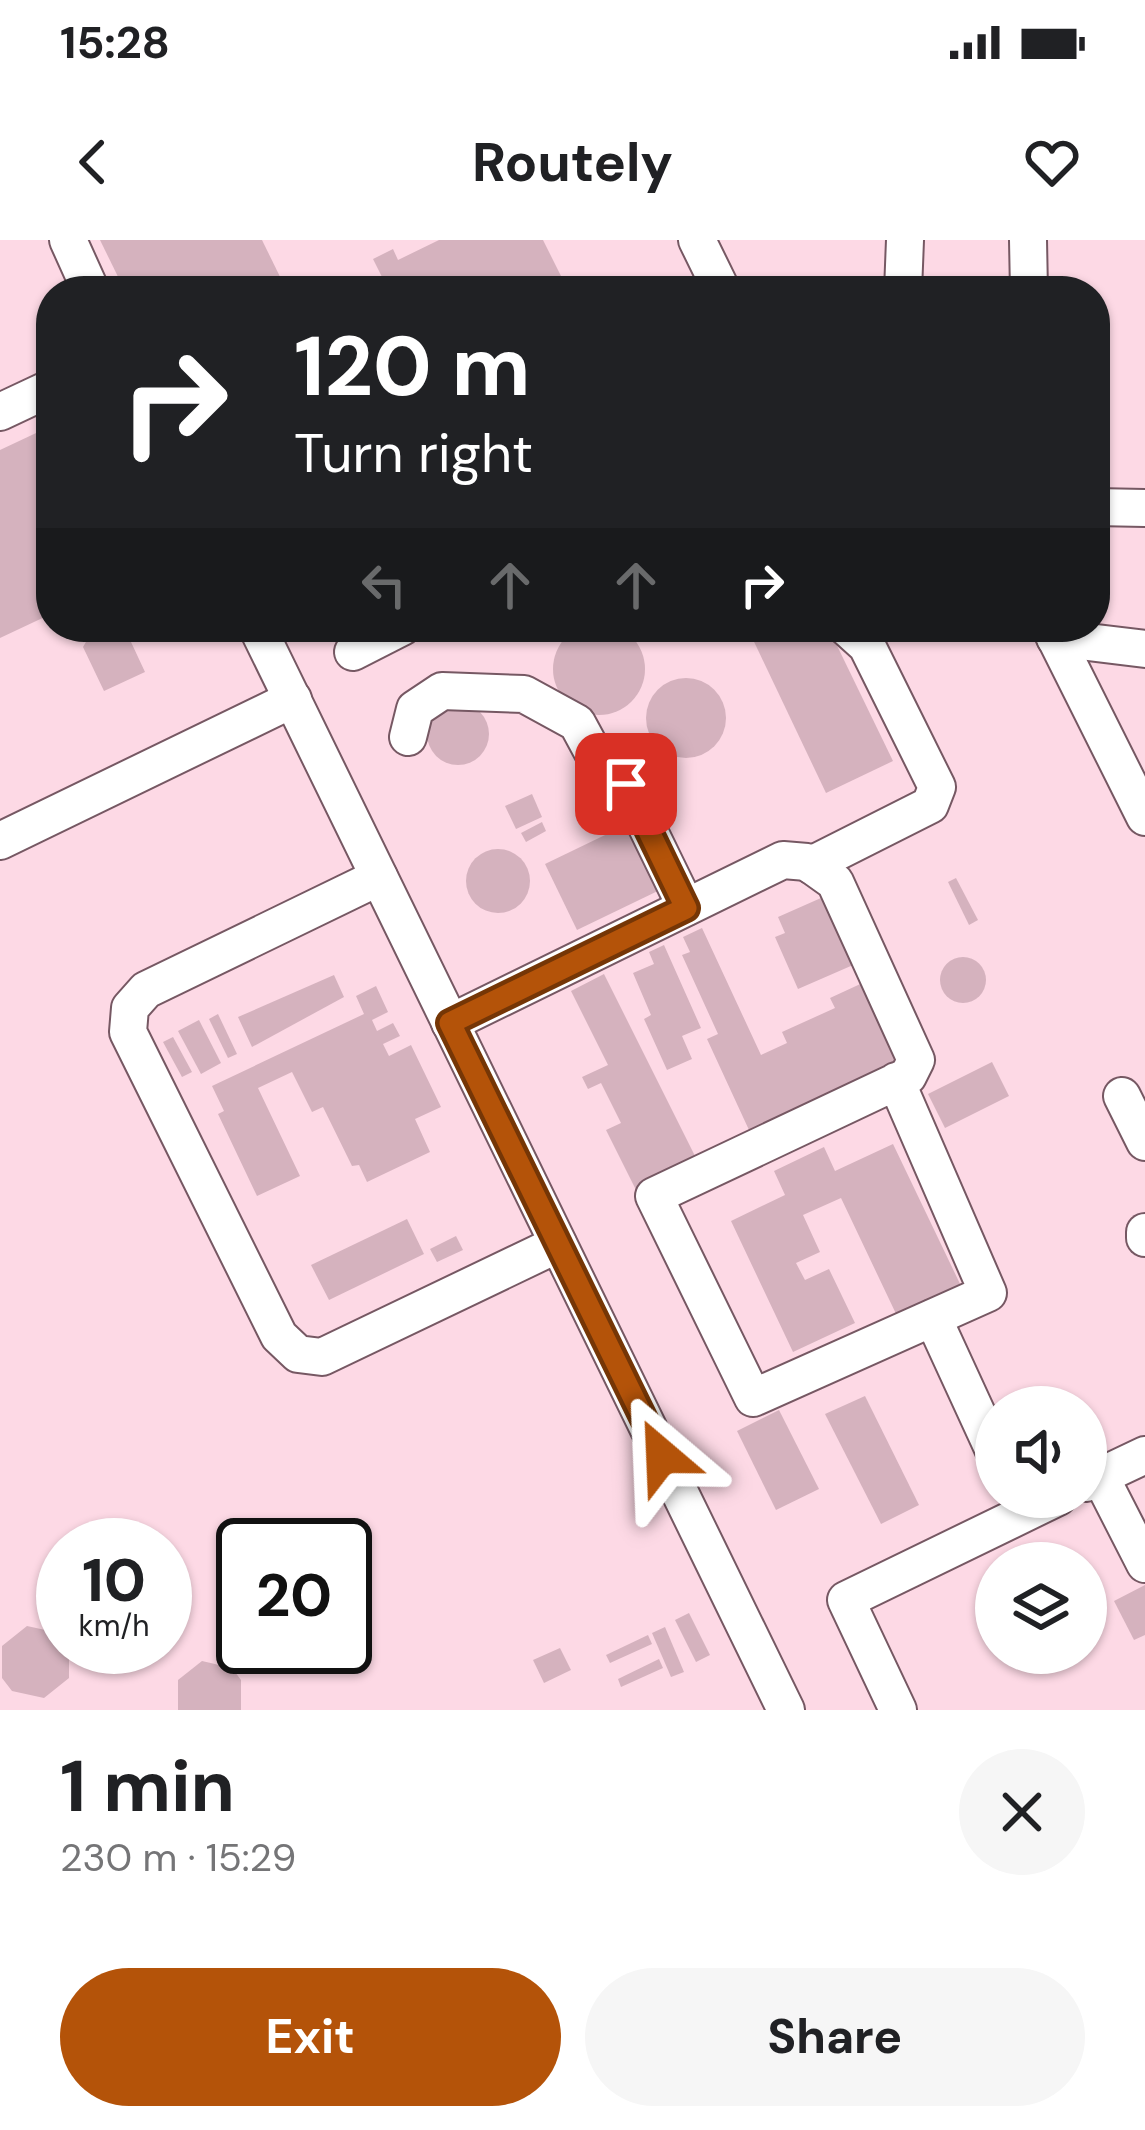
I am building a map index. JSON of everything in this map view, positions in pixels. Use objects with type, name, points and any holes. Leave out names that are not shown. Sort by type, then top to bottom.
[{"type":"lane","points":[[68,240],[84,276]]},
{"type":"lane","points":[[697,240],[715,276]]},
{"type":"lane","points":[[904,276],[905,240]]},
{"type":"lane","points":[[1028,240],[1029,276]]},
{"type":"lane","points":[[0,412],[36,395]]},
{"type":"lane","points":[[1110,507],[1145,508]]},
{"type":"lane","points":[[264,642],[786,1710]]},
{"type":"lane","points":[[353,652],[373,642]]},
{"type":"lane","points":[[811,865],[930,805],[937,787],[863,642]]},
{"type":"lane","points":[[1057,642],[1145,817]]},
{"type":"lane","points":[[1107,642],[1145,649]]},
{"type":"lane","points":[[408,737],[415,709],[442,691],[524,694],[577,723],[598,760],[626,784],[686,908]]},
{"type":"lane","points":[[0,841],[292,699]]},
{"type":"lane","points":[[450,1023],[782,860],[811,865],[835,882],[916,1060],[908,1076],[896,1081],[654,1196],[753,1398],[988,1293],[896,1081]]},
{"type":"lane","points":[[379,877],[146,990],[130,1008],[128,1032],[279,1336],[298,1354],[322,1357],[559,1244]]},
{"type":"lane","points":[[1122,1096],[1145,1142]]},
{"type":"lane","points":[[933,1318],[975,1409]]},
{"type":"lane","points":[[1107,1473],[1145,1455]]},
{"type":"lane","points":[[1107,1503],[1145,1564]]},
{"type":"lane","points":[[898,1710],[846,1600],[1015,1518]]},
{"type":"building","points":[[100,240],[262,240],[280,276],[118,276]]},
{"type":"building","points":[[439,240],[543,240],[561,276],[382,276],[373,259],[393,249],[398,260]]},
{"type":"building","points":[[36,433],[36,621],[0,638],[0,450]]},
{"type":"building","points":[[86,642],[131,642],[145,672],[104,691],[83,647]]},
{"type":"building","points":[[562,642],[636,642],[642,651],[642,687],[617,712],[581,712],[556,687],[553,669]]},
{"type":"building","points":[[754,642],[835,642],[893,761],[826,793]]},
{"type":"building","points":[[686,678],[714,690],[726,718],[714,746],[686,758],[658,746],[646,718],[658,690]]},
{"type":"building","points":[[458,703],[480,712],[489,734],[480,756],[458,765],[436,756],[427,734],[436,712]]},
{"type":"building","points":[[532,794],[542,817],[516,829],[505,806]]},
{"type":"building","points":[[542,822],[546,831],[526,842],[521,833]]},
{"type":"building","points":[[632,822],[664,888],[577,930],[545,864]]},
{"type":"building","points":[[498,849],[521,858],[530,881],[521,904],[498,913],[475,904],[466,881],[475,858]]},
{"type":"building","points":[[956,878],[978,920],[969,925],[948,882]]},
{"type":"building","points":[[830,894],[860,962],[798,989],[775,937],[785,933],[778,917]]},
{"type":"building","points":[[702,928],[761,1055],[787,1043],[782,1032],[835,1008],[830,998],[869,980],[906,1058],[749,1130],[707,1039],[718,1034],[682,955],[690,952],[683,937]]},
{"type":"building","points":[[664,945],[701,1028],[682,1036],[692,1059],[667,1070],[644,1019],[651,1015],[633,973],[654,964],[649,952]]},
{"type":"building","points":[[963,957],[979,964],[986,980],[979,996],[963,1003],[947,996],[940,980],[947,964]]},
{"type":"building","points":[[604,974],[698,1162],[637,1192],[606,1130],[621,1123],[601,1083],[588,1089],[582,1077],[608,1065],[571,991]]},
{"type":"building","points":[[334,975],[344,997],[252,1047],[238,1017]]},
{"type":"building","points":[[376,986],[388,1012],[372,1020],[377,1031],[393,1023],[400,1036],[383,1044],[389,1056],[411,1045],[441,1107],[415,1119],[430,1152],[367,1182],[359,1165],[352,1166],[323,1107],[312,1112],[292,1072],[258,1088],[300,1176],[257,1196],[218,1114],[224,1111],[212,1086],[364,1014],[356,996]]},
{"type":"building","points":[[218,1014],[237,1054],[228,1058],[209,1019]]},
{"type":"building","points":[[199,1020],[221,1063],[201,1074],[178,1031]]},
{"type":"building","points":[[173,1037],[192,1072],[182,1077],[163,1042]]},
{"type":"building","points":[[992,1062],[1009,1096],[945,1128],[928,1094]]},
{"type":"building","points":[[893,1144],[962,1288],[898,1318],[841,1198],[803,1215],[820,1252],[796,1263],[805,1280],[829,1269],[855,1323],[793,1352],[731,1221],[785,1195],[774,1171],[824,1147],[835,1171]]},
{"type":"building","points":[[407,1219],[424,1254],[329,1300],[311,1265]]},
{"type":"building","points":[[456,1236],[463,1250],[437,1262],[430,1249]]},
{"type":"building","points":[[865,1396],[919,1505],[881,1524],[825,1414]]},
{"type":"building","points":[[779,1410],[819,1489],[776,1510],[737,1431]]},
{"type":"building","points":[[1145,1585],[1145,1635],[1134,1640],[1114,1601]]},
{"type":"building","points":[[689,1613],[710,1655],[696,1662],[675,1620]]},
{"type":"building","points":[[27,1626],[36,1628],[36,1674],[69,1674],[69,1678],[44,1698],[12,1691],[2,1678],[2,1646]]},
{"type":"building","points":[[665,1627],[684,1672],[671,1677],[652,1633]]},
{"type":"building","points":[[648,1635],[652,1644],[610,1663],[606,1655]]},
{"type":"building","points":[[560,1648],[571,1670],[544,1683],[533,1660]]},
{"type":"building","points":[[659,1659],[663,1668],[621,1687],[618,1679]]},
{"type":"building","points":[[202,1661],[216,1664],[216,1674],[236,1674],[241,1680],[241,1710],[178,1710],[178,1680],[192,1674]]},
{"type":"route","points":[[626,784],[686,908],[450,1023],[662,1456]]}]
